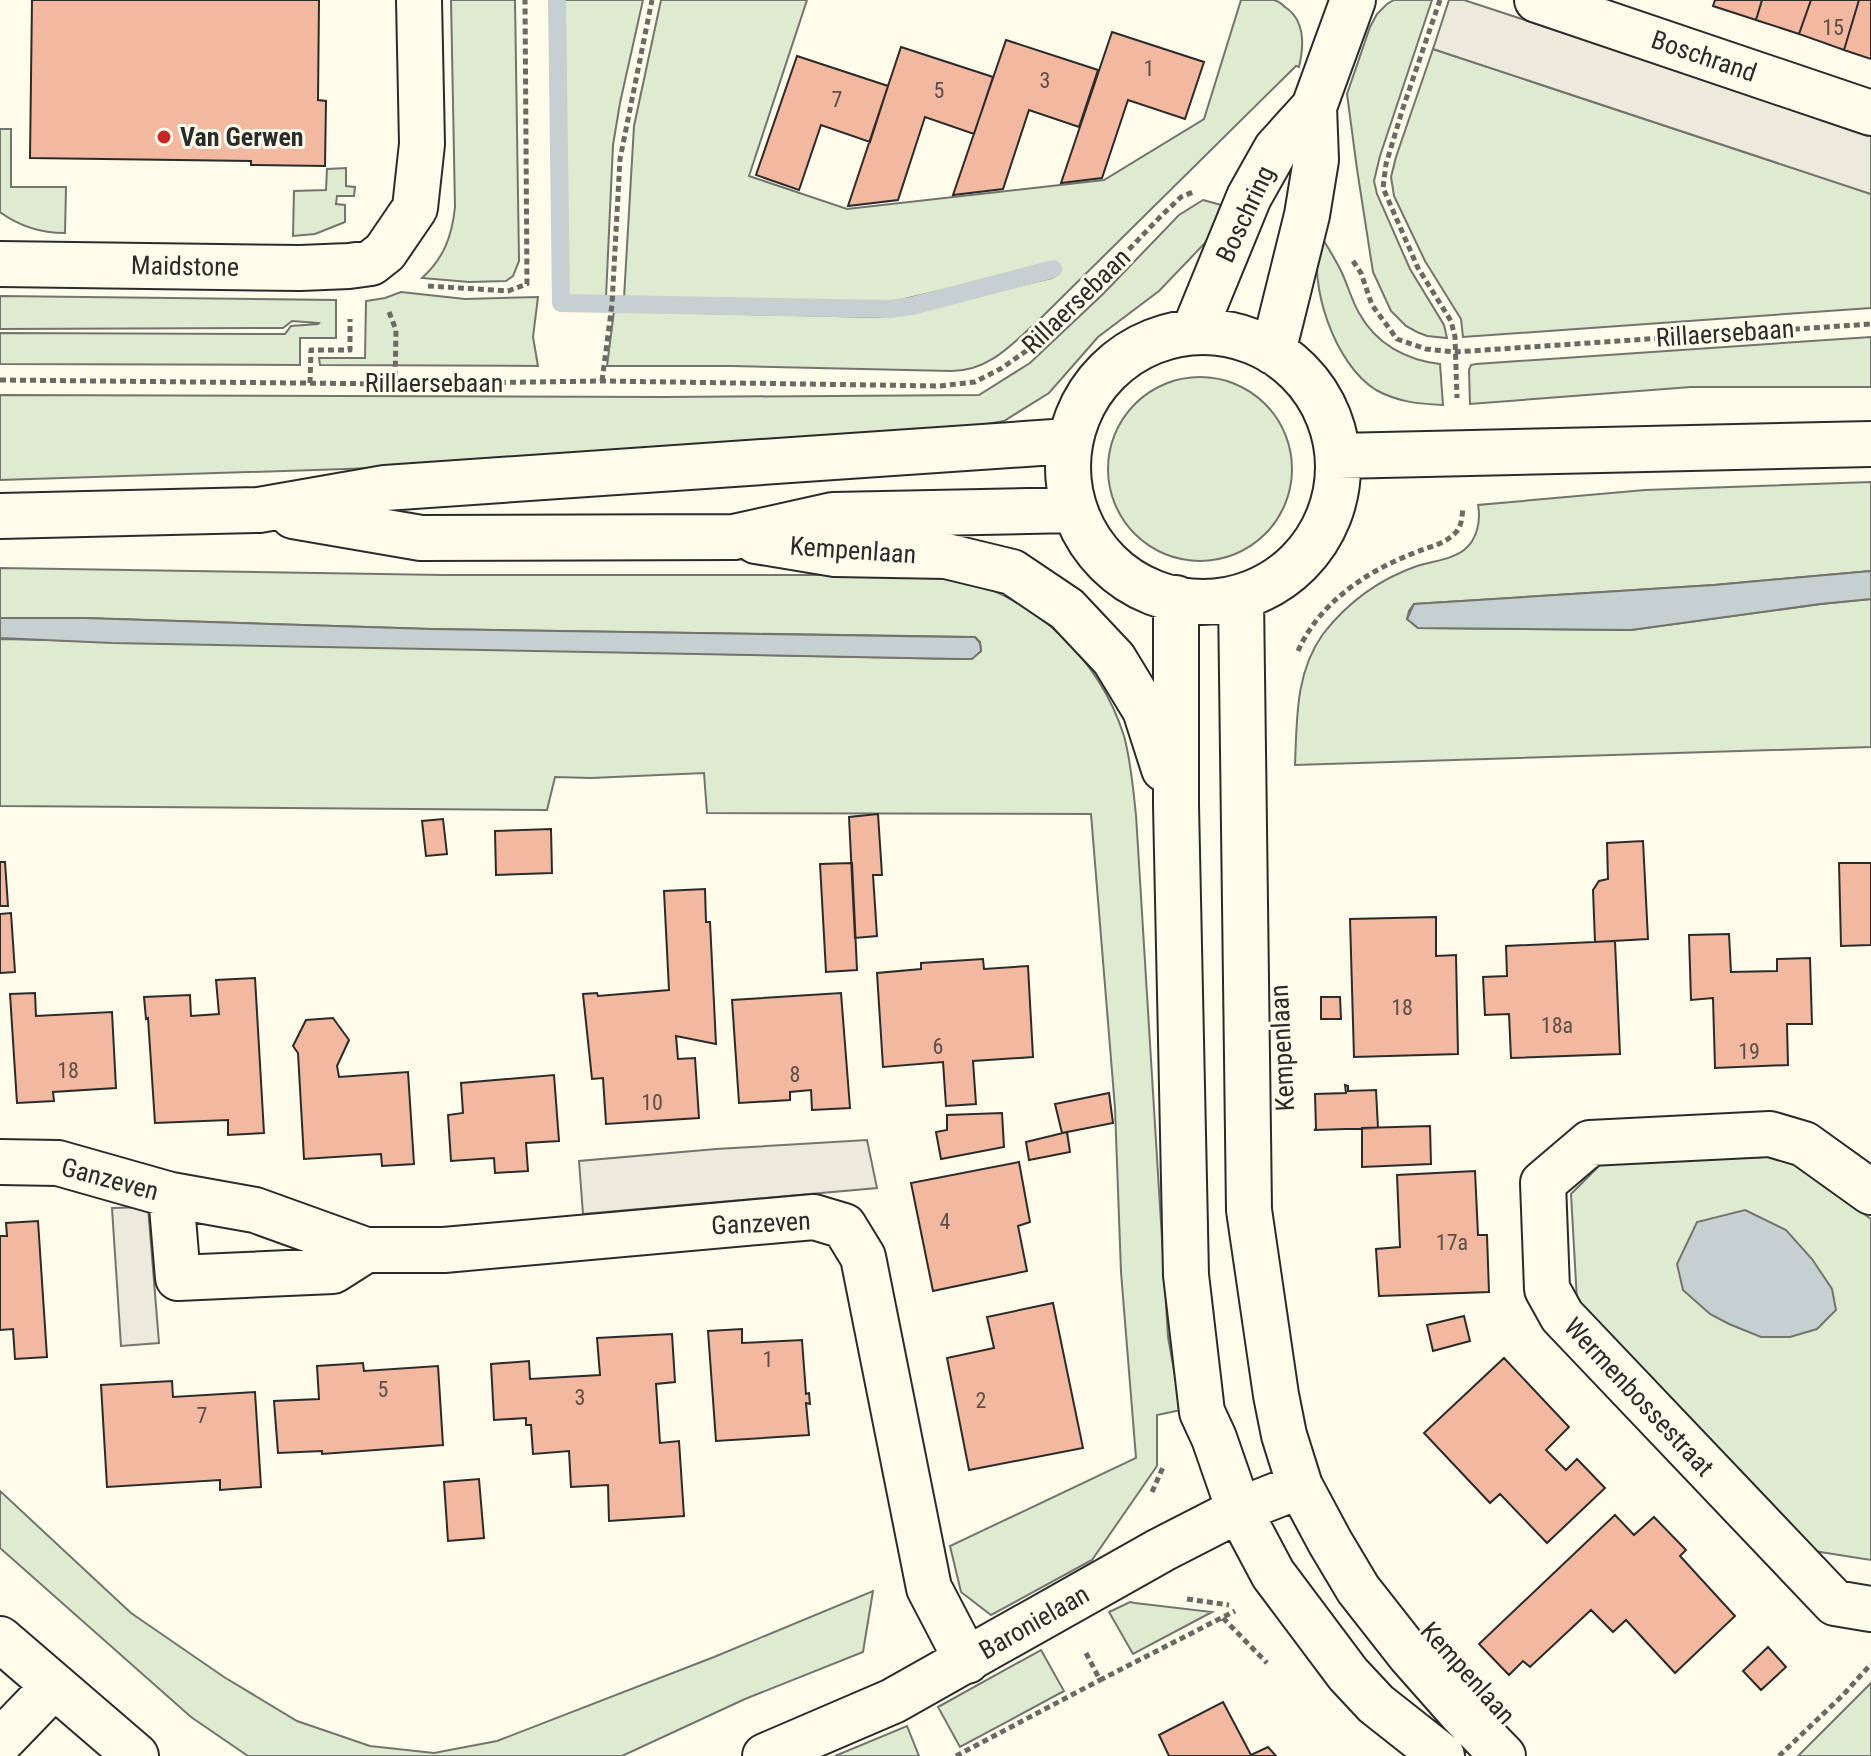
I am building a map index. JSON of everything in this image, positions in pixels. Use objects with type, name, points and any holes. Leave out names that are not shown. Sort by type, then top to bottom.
[{"type":"street","points":[[368,260],[415,208],[422,144],[419,0]]},
{"type":"street","name":"Boschring","points":[[1194,331],[1249,197],[1276,149],[1314,107],[1353,0]]},
{"type":"street","name":"Boschrand","points":[[1537,0],[1871,113]]},
{"type":"street","name":"Boschring","points":[[1273,352],[1307,215],[1316,160],[1314,107]]},
{"type":"street","name":"Maidstone","points":[[0,264],[300,268],[368,260]]},
{"type":"street","points":[[1194,331],[1235,337],[1273,352],[1294,365],[1318,394],[1338,456],[1338,496],[1325,532],[1290,572],[1241,598],[1176,598],[1119,574],[1084,537],[1067,493],[1065,465],[1074,414],[1105,373],[1149,343],[1194,331]]},
{"type":"street","points":[[0,516],[259,510],[385,488],[1068,441]]},
{"type":"street","points":[[1338,456],[1871,444]]},
{"type":"street","points":[[259,510],[421,538],[734,537],[833,515],[1074,510]]},
{"type":"street","name":"Kempenlaan","points":[[734,537],[835,554],[946,556],[1012,572],[1067,609],[1114,659],[1145,710],[1176,805]]},
{"type":"street","name":"Kempenlaan","points":[[1176,598],[1176,805],[1186,1275],[1202,1412],[1239,1510],[1273,1574],[1348,1674],[1376,1704],[1442,1756]]},
{"type":"street","name":"Kempenlaan","points":[[1241,598],[1249,1210],[1284,1435],[1300,1486],[1358,1589],[1409,1654],[1503,1756]]},
{"type":"street","name":"Wermenbossestraat","points":[[1871,1192],[1804,1144],[1770,1134],[1590,1143],[1543,1183],[1547,1289],[1562,1316],[1835,1603],[1871,1609]]},
{"type":"street","name":"Ganzeven","points":[[0,1162],[58,1163],[171,1195],[255,1210],[366,1250],[444,1250],[814,1217],[844,1226],[863,1257],[929,1588],[967,1661]]},
{"type":"street","name":"Ganzeven","points":[[171,1195],[178,1278],[333,1271],[366,1250]]},
{"type":"street","name":"Baronielaan","points":[[765,1756],[893,1701],[1150,1556],[1239,1510],[1300,1486]]},
{"type":"street","points":[[0,1639],[136,1756]]},
{"type":"street","points":[[0,1742],[54,1686]]},
{"type":"path","points":[[368,260],[405,285],[508,291],[527,284],[525,0]]},
{"type":"path","points":[[602,381],[612,304],[620,159],[652,0]]},
{"type":"path","points":[[1295,661],[1299,647],[1314,624],[1337,598],[1369,573],[1444,543],[1460,528],[1463,505],[1455,337],[1451,321],[1418,268],[1383,188],[1386,164],[1440,0]]},
{"type":"path","name":"Rillaersebaan","points":[[0,380],[395,384],[602,381],[926,386],[975,382],[1002,368],[1043,339],[1181,197],[1202,188],[1249,197]]},
{"type":"path","name":"Rillaersebaan","points":[[1307,215],[1329,225],[1361,273],[1372,305],[1397,339],[1426,349],[1455,352],[1871,324]]},
{"type":"path","points":[[310,383],[311,350],[350,350],[368,260]]},
{"type":"path","points":[[368,260],[396,330],[395,384]]},
{"type":"path","points":[[1062,1606],[1100,1680]]},
{"type":"path","points":[[956,1756],[1243,1607]]},
{"type":"path","points":[[1779,1756],[1871,1664]]},
{"type":"green space","points":[[451,0],[515,0],[519,261],[513,276],[506,281],[422,278],[446,246],[455,207]]},
{"type":"green space","points":[[564,0],[643,0],[613,145],[606,297],[567,297]]},
{"type":"green space","points":[[661,0],[807,0],[749,176],[847,209],[1104,180],[1204,119],[1241,0],[1274,0],[1292,12],[1300,26],[1302,51],[1299,67],[1296,66],[1043,316],[1002,353],[978,366],[951,371],[607,366],[614,311],[878,317],[1052,278],[1056,269],[1049,265],[892,302],[624,298],[634,126]]},
{"type":"green space","points":[[1394,0],[1432,0],[1374,181],[1410,269],[1444,325],[1447,338],[1427,336],[1406,326],[1391,311],[1373,272],[1347,94],[1370,27],[1377,14]]},
{"type":"green space","points":[[1433,49],[1871,194],[1871,308],[1463,337],[1461,319],[1425,261],[1394,196],[1391,177]]},
{"type":"green space","points":[[0,129],[11,129],[11,187],[66,187],[65,233],[31,228],[0,212]]},
{"type":"green space","points":[[346,168],[346,186],[355,187],[354,196],[337,196],[336,204],[345,205],[345,222],[315,234],[293,236],[294,191],[326,190],[327,169]]},
{"type":"green space","points":[[1203,200],[1221,205],[1204,244],[1159,291],[1098,337],[1049,393],[1004,421],[957,429],[376,468],[0,480],[0,395],[979,395],[1030,363],[1104,293],[1179,215]]},
{"type":"green space","points":[[1320,238],[1338,265],[1359,313],[1374,333],[1393,349],[1415,359],[1440,364],[1443,405],[1409,402],[1384,394],[1361,378],[1348,362],[1337,343],[1321,300],[1317,257]]},
{"type":"green space","points":[[401,292],[465,299],[538,297],[533,337],[538,366],[320,365],[319,358],[365,358],[366,301]]},
{"type":"green space","points":[[0,296],[336,300],[336,338],[300,338],[300,365],[0,364],[0,333],[285,334],[291,326],[319,323],[292,321],[283,328],[0,329]]},
{"type":"green space","points":[[1871,337],[1871,387],[1691,387],[1470,404],[1469,370],[1471,365],[1476,364]]},
{"type":"green space","points":[[1200,377],[1235,384],[1265,404],[1285,434],[1292,469],[1285,504],[1265,534],[1235,554],[1200,561],[1165,554],[1135,534],[1115,504],[1108,469],[1115,434],[1135,404],[1165,384]]},
{"type":"green space","points":[[1871,482],[1871,571],[1714,585],[1414,604],[1407,619],[1418,628],[1631,630],[1871,599],[1871,747],[1295,765],[1302,681],[1323,634],[1343,612],[1377,585],[1403,571],[1464,550],[1477,530],[1478,505],[1645,490]]},
{"type":"green space","points":[[0,568],[444,575],[927,575],[957,579],[1013,600],[1061,636],[1099,682],[1113,708],[1124,736],[1130,765],[1136,815],[1168,1337],[1181,1410],[1157,1415],[1157,1466],[1092,1560],[991,1615],[961,1592],[950,1546],[1136,1458],[1121,1272],[1115,1108],[1091,814],[707,813],[704,773],[555,777],[547,810],[0,806],[0,639],[960,659],[972,658],[981,651],[980,642],[975,637],[431,629],[0,618]]},
{"type":"green space","points":[[1783,1156],[1871,1219],[1871,1560],[1814,1551],[1577,1301],[1571,1194],[1601,1164]]},
{"type":"green space","points":[[0,1491],[131,1613],[224,1677],[297,1721],[370,1746],[434,1753],[497,1741],[873,1591],[863,1652],[745,1699],[622,1756],[248,1756],[191,1717],[0,1548]]},
{"type":"green space","points":[[1130,1602],[1212,1612],[1133,1654],[1109,1612]]},
{"type":"green space","points":[[1041,1650],[1064,1691],[960,1747],[938,1707]]},
{"type":"green space","points":[[1871,1683],[1871,1756],[1798,1756]]},
{"type":"green space","points":[[907,1726],[919,1756],[835,1756]]},
{"type":"shaded area","points":[[1449,0],[1464,0],[1871,134],[1871,194],[1433,49]]},
{"type":"shaded area","points":[[1871,571],[1871,599],[1631,630],[1418,628],[1407,619],[1414,604],[1714,585]]},
{"type":"shaded area","points":[[0,618],[431,629],[975,637],[981,651],[972,659],[960,659],[112,643],[0,638]]},
{"type":"shaded area","points":[[867,1140],[877,1188],[583,1214],[579,1161]]},
{"type":"shaded area","points":[[148,1207],[159,1343],[121,1346],[112,1208]]},
{"type":"shaded area","points":[[1745,1210],[1786,1230],[1812,1259],[1832,1289],[1836,1310],[1817,1329],[1790,1337],[1761,1337],[1710,1314],[1683,1290],[1677,1264],[1697,1222]]},
{"type":"building","points":[[32,0],[319,0],[318,100],[326,101],[325,166],[251,165],[251,161],[30,158]]},
{"type":"building","points":[[1715,0],[1762,0],[1756,20],[1713,6]]},
{"type":"building","points":[[1762,0],[1811,0],[1799,34],[1756,20]]},
{"type":"building","points":[[1811,0],[1859,0],[1844,50],[1799,34]]},
{"type":"building","points":[[1859,0],[1871,0],[1871,59],[1844,50]]},
{"type":"building","points":[[1112,32],[1204,62],[1185,119],[1128,100],[1102,178],[1061,183]]},
{"type":"building","points":[[1006,40],[1098,70],[1079,127],[1029,110],[1003,189],[953,195]]},
{"type":"building","points":[[901,47],[993,77],[974,134],[925,117],[898,200],[848,206]]},
{"type":"building","points":[[797,56],[888,86],[870,142],[821,125],[799,190],[756,175]]},
{"type":"building","points":[[878,814],[882,875],[873,875],[877,936],[855,938],[849,817]]},
{"type":"building","points":[[443,819],[447,854],[426,856],[422,821]]},
{"type":"building","points":[[551,829],[552,873],[496,875],[495,831]]},
{"type":"building","points":[[1643,841],[1648,939],[1595,942],[1593,890],[1599,881],[1608,879],[1607,843]]},
{"type":"building","points":[[0,862],[5,862],[8,906],[0,906]]},
{"type":"building","points":[[852,863],[857,970],[826,972],[820,864]]},
{"type":"building","points":[[1839,863],[1871,863],[1871,945],[1841,946]]},
{"type":"building","points":[[705,889],[706,922],[710,922],[716,1044],[676,1036],[678,1059],[695,1058],[699,1118],[606,1124],[603,1078],[592,1079],[583,994],[597,993],[598,996],[669,990],[664,891]]},
{"type":"building","points":[[11,913],[15,972],[0,973],[0,914]]},
{"type":"building","points":[[1436,917],[1436,956],[1456,955],[1458,1054],[1354,1057],[1350,919]]},
{"type":"building","points":[[1729,934],[1731,972],[1777,971],[1777,959],[1810,958],[1812,1024],[1787,1024],[1788,1065],[1715,1068],[1713,998],[1691,1000],[1689,935]]},
{"type":"building","points":[[1615,941],[1620,1054],[1511,1058],[1509,1014],[1485,1015],[1483,977],[1507,976],[1506,946]]},
{"type":"building","points":[[983,959],[984,969],[1028,966],[1033,1057],[973,1061],[976,1104],[946,1106],[943,1062],[883,1067],[877,973],[921,969],[921,963]]},
{"type":"building","points":[[255,978],[264,1133],[228,1135],[228,1120],[155,1123],[144,997],[190,995],[191,1016],[219,1014],[216,980]]},
{"type":"building","points":[[35,993],[36,1016],[112,1012],[116,1088],[53,1092],[54,1101],[17,1103],[10,994]]},
{"type":"building","points":[[841,993],[850,1108],[812,1110],[811,1090],[790,1092],[790,1100],[739,1103],[732,1000]]},
{"type":"building","points":[[1321,997],[1340,997],[1341,1019],[1321,1019]]},
{"type":"building","points":[[333,1018],[349,1040],[337,1066],[339,1077],[408,1072],[414,1164],[382,1166],[381,1154],[304,1159],[298,1053],[293,1046],[306,1020]]},
{"type":"building","points":[[554,1075],[559,1141],[526,1143],[528,1171],[495,1173],[494,1158],[451,1161],[448,1115],[463,1113],[461,1083]]},
{"type":"building","points":[[1345,1085],[1348,1091],[1376,1090],[1378,1128],[1314,1130],[1315,1094],[1346,1093]]},
{"type":"building","points":[[1109,1093],[1113,1123],[1062,1133],[1055,1104]]},
{"type":"building","points":[[1002,1113],[1004,1147],[941,1159],[936,1132],[947,1130],[947,1115]]},
{"type":"building","points":[[1430,1126],[1431,1164],[1362,1167],[1362,1128]]},
{"type":"building","points":[[1067,1132],[1070,1152],[1029,1160],[1026,1142]]},
{"type":"building","points":[[1019,1162],[1030,1222],[1018,1226],[1027,1271],[933,1291],[911,1183]]},
{"type":"building","points":[[1475,1171],[1478,1235],[1487,1235],[1489,1292],[1379,1296],[1376,1249],[1400,1247],[1397,1175]]},
{"type":"building","points":[[38,1221],[47,1357],[15,1359],[13,1329],[0,1330],[0,1236],[7,1236],[6,1223]]},
{"type":"building","points":[[1053,1303],[1083,1448],[969,1470],[947,1358],[994,1348],[987,1317]]},
{"type":"building","points":[[1464,1316],[1470,1341],[1433,1351],[1427,1325]]},
{"type":"building","points":[[742,1329],[742,1343],[802,1340],[806,1394],[809,1393],[810,1404],[806,1403],[809,1435],[716,1441],[708,1331]]},
{"type":"building","points":[[672,1334],[675,1382],[656,1384],[660,1443],[679,1441],[684,1516],[609,1521],[608,1485],[571,1487],[569,1451],[533,1454],[531,1425],[526,1425],[526,1418],[494,1420],[491,1364],[529,1361],[530,1379],[600,1375],[597,1338]]},
{"type":"building","points":[[1504,1358],[1569,1427],[1546,1450],[1566,1470],[1577,1459],[1605,1488],[1547,1543],[1500,1494],[1490,1503],[1424,1433]]},
{"type":"building","points":[[363,1363],[364,1371],[438,1366],[443,1445],[322,1454],[322,1451],[278,1453],[274,1401],[319,1399],[317,1366]]},
{"type":"building","points":[[172,1381],[173,1397],[255,1392],[261,1487],[220,1490],[220,1480],[107,1487],[101,1385]]},
{"type":"building","points":[[479,1479],[484,1538],[448,1541],[444,1482]]},
{"type":"building","points":[[1615,1515],[1634,1535],[1654,1517],[1686,1550],[1680,1556],[1735,1616],[1675,1673],[1626,1620],[1613,1632],[1591,1610],[1530,1667],[1523,1661],[1509,1675],[1479,1644]]},
{"type":"building","points":[[1768,1647],[1786,1667],[1761,1690],[1743,1671]]},
{"type":"building","points":[[1223,1702],[1251,1755],[1268,1747],[1276,1756],[1169,1756],[1159,1735]]},
{"type":"waterway","points":[[557,0],[561,303],[890,309],[1053,269]]},
{"type":"place","name":"Van Gerwen","points":[[164,137]]}]
